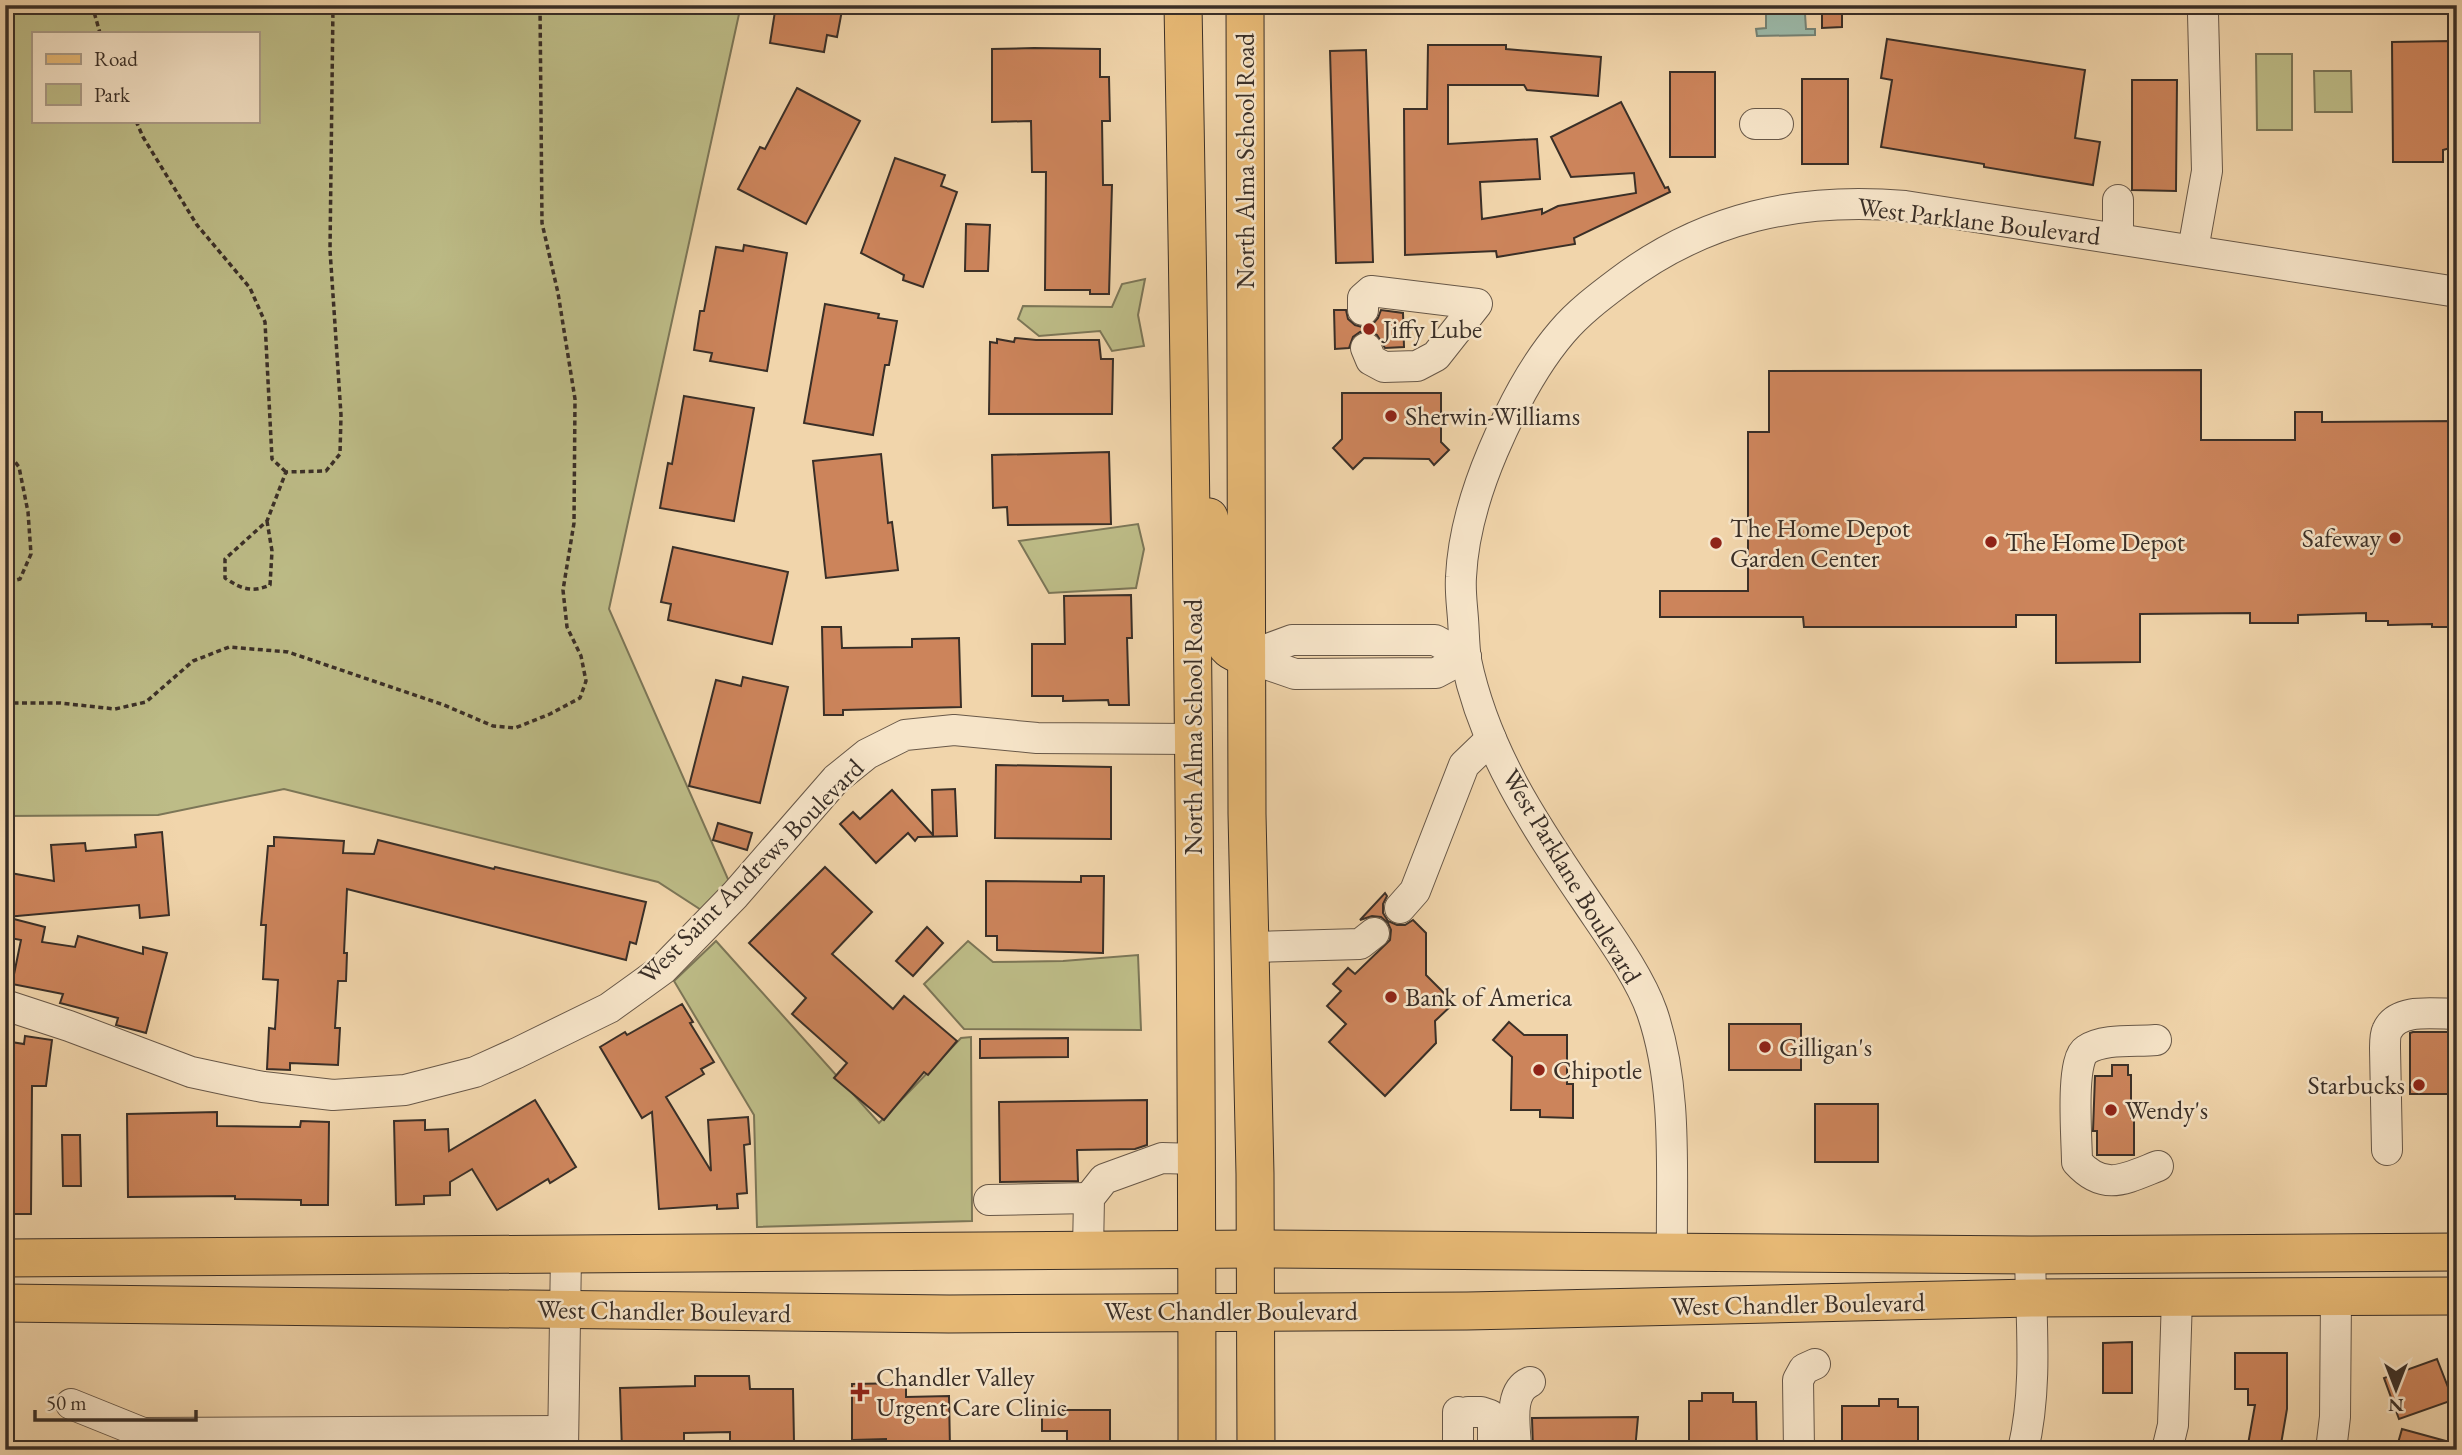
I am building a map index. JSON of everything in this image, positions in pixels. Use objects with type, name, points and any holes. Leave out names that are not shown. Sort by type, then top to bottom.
[{"type":"main road","name":"North Alma School Road","points":[[1183,5],[1191,459],[1196,1450]]},
{"type":"main road","name":"North Alma School Road","points":[[1245,5],[1246,657],[1256,1249],[1256,1450]]},
{"type":"main road","points":[[1191,459],[1217,542],[1220,633],[1223,644],[1230,652],[1246,657]]},
{"type":"main road","name":"West Chandler Boulevard","points":[[5,1258],[1256,1249],[2030,1255],[2457,1252]]},
{"type":"main road","name":"West Chandler Boulevard","points":[[5,1303],[565,1308],[804,1314],[1481,1311],[2031,1298],[2457,1296]]},
{"type":"street","points":[[2193,250],[2207,171],[2203,14]]},
{"type":"street","points":[[2118,200],[2118,239]]},
{"type":"street","name":"West Parklane Boulevard","points":[[1672,1251],[1669,1084],[1651,1010],[1620,951],[1530,818],[1484,725],[1466,657],[1461,579],[1468,526],[1482,477],[1515,402],[1561,333],[1592,302],[1644,263],[1680,242],[1721,225],[1818,204],[1863,202],[1905,206],[2457,292]]},
{"type":"street","points":[[1363,310],[1363,298],[1371,291],[1477,304],[1436,356],[1417,366],[1384,367],[1371,360],[1366,348]]},
{"type":"street","points":[[1246,657],[1295,674],[1436,673],[1466,657]]},
{"type":"street","name":"West Saint Andrews Boulevard","points":[[5,1005],[191,1072],[263,1087],[333,1095],[405,1090],[474,1072],[609,1008],[663,969],[735,895],[836,779],[867,754],[905,735],[954,730],[1020,736],[1193,739]]},
{"type":"street","points":[[1400,908],[1416,891],[1464,765],[1491,739]]},
{"type":"street","points":[[1251,947],[1360,944],[1374,933]]},
{"type":"street","points":[[2387,1150],[2387,1031],[2396,1019],[2409,1015],[2457,1014]]},
{"type":"street","points":[[2156,1041],[2108,1043],[2087,1049],[2079,1057],[2076,1072],[2077,1162],[2090,1177],[2106,1180],[2125,1179],[2158,1166]]},
{"type":"street","points":[[1088,1250],[1089,1198],[1104,1179],[1162,1158],[1196,1159]]},
{"type":"street","points":[[989,1200],[1089,1198]]},
{"type":"street","points":[[71,1404],[143,1433],[563,1440],[566,1254]]},
{"type":"street","points":[[2023,1450],[2031,1404],[2030,1255]]},
{"type":"street","points":[[2331,1450],[2335,1417],[2336,1296]]},
{"type":"street","points":[[2167,1450],[2173,1425],[2177,1297]]},
{"type":"street","points":[[1799,1450],[1798,1380],[1804,1369],[1815,1364]]},
{"type":"street","points":[[1516,1450],[1515,1402],[1520,1390],[1530,1382]]},
{"type":"street","points":[[1458,1450],[1468,1412]]},
{"type":"street","points":[[1466,1450],[1468,1412]]},
{"type":"street","points":[[1468,1412],[1478,1450]]},
{"type":"street","points":[[1468,1412],[1490,1415],[1493,1423],[1493,1450]]},
{"type":"path","points":[[92,5],[100,32]]},
{"type":"path","points":[[136,122],[197,225],[250,288],[265,322],[272,459],[286,472],[326,471],[340,454],[341,415],[330,250],[333,5]]},
{"type":"path","points":[[5,702],[116,709],[146,702],[193,661],[229,647],[288,652],[444,705],[494,726],[515,728],[580,698],[586,681],[581,656],[567,627],[563,590],[574,523],[575,399],[558,293],[542,223],[540,5]]},
{"type":"path","points":[[5,449],[19,467],[28,512],[31,554],[20,579],[5,583]]},
{"type":"path","points":[[267,521],[272,551],[270,585],[256,591],[237,586],[225,578],[225,559],[267,521],[286,472]]},
{"type":"green space","points":[[5,5],[741,5],[609,609],[735,895],[712,917],[658,882],[284,789],[158,815],[5,816]]},
{"type":"green space","points":[[2256,54],[2292,54],[2292,130],[2257,130]]},
{"type":"green space","points":[[2314,71],[2351,71],[2352,112],[2315,112]]},
{"type":"green space","points":[[1145,279],[1138,315],[1144,346],[1112,351],[1100,331],[1039,336],[1018,319],[1023,306],[1112,307],[1122,284]]},
{"type":"green space","points":[[1138,524],[1144,549],[1136,588],[1049,593],[1019,541]]},
{"type":"green space","points":[[716,941],[879,1123],[961,1038],[971,1037],[972,1221],[757,1227],[754,1115],[674,981]]},
{"type":"green space","points":[[968,941],[993,962],[1063,961],[1138,955],[1141,1030],[964,1029],[924,984]]},
{"type":"shaded area","points":[[1766,14],[1805,14],[1806,29],[1815,29],[1815,35],[1757,36],[1756,29],[1766,28]]},
{"type":"building","points":[[776,5],[843,5],[837,37],[827,35],[824,52],[770,43]]},
{"type":"building","points":[[1822,5],[1842,5],[1842,27],[1822,28]]},
{"type":"building","points":[[1887,39],[2085,70],[2075,138],[2100,142],[2093,185],[1881,147],[1892,80],[1881,78]]},
{"type":"building","points":[[2450,41],[2450,148],[2443,150],[2443,162],[2393,162],[2392,42]]},
{"type":"building","points":[[1428,45],[1506,45],[1506,49],[1601,57],[1598,96],[1527,90],[1524,85],[1448,85],[1448,144],[1537,139],[1540,179],[1480,182],[1482,219],[1542,209],[1542,214],[1558,206],[1636,193],[1634,173],[1571,177],[1551,137],[1621,102],[1665,188],[1668,187],[1670,192],[1574,238],[1575,244],[1497,257],[1496,251],[1405,255],[1404,109],[1427,109]]},
{"type":"building","points":[[992,49],[1100,49],[1100,77],[1109,77],[1110,121],[1102,121],[1103,185],[1112,185],[1109,294],[1090,294],[1090,290],[1045,290],[1046,172],[1032,172],[1031,121],[992,122]]},
{"type":"building","points":[[1366,50],[1373,262],[1336,263],[1330,51]]},
{"type":"building","points":[[1670,72],[1715,72],[1715,157],[1670,157]]},
{"type":"building","points":[[1802,79],[1848,79],[1848,164],[1802,164]]},
{"type":"building","points":[[2132,80],[2177,80],[2176,191],[2132,190]]},
{"type":"building","points":[[797,88],[860,121],[806,224],[738,189],[760,147],[765,149]]},
{"type":"building","points":[[895,158],[945,175],[941,186],[957,192],[923,287],[903,280],[904,275],[861,253]]},
{"type":"building","points":[[966,224],[990,225],[988,271],[965,271]]},
{"type":"building","points":[[744,245],[787,253],[767,371],[710,361],[712,353],[694,350],[700,311],[704,311],[716,247],[743,251]]},
{"type":"building","points":[[825,304],[879,314],[878,318],[897,321],[889,365],[885,365],[873,435],[804,423]]},
{"type":"building","name":"Jiffy Lube","points":[[1334,310],[1346,310],[1348,319],[1362,327],[1372,325],[1381,310],[1403,313],[1404,347],[1385,348],[1377,335],[1368,331],[1353,337],[1349,348],[1335,349]]},
{"type":"building","points":[[1015,338],[1099,340],[1101,359],[1113,359],[1112,414],[989,414],[990,342],[997,343],[997,339],[1014,342]]},
{"type":"building","name":"The Home Depot","points":[[2201,370],[2201,440],[2295,440],[2295,412],[2322,412],[2322,422],[2457,421],[2457,627],[2432,627],[2432,624],[2388,625],[2388,621],[2366,621],[2366,613],[2298,615],[2298,623],[2250,623],[2250,613],[2140,614],[2140,662],[2056,663],[2056,615],[2016,615],[2016,627],[1804,627],[1803,617],[1660,617],[1660,591],[1748,591],[1748,432],[1769,432],[1769,371]]},
{"type":"building","name":"Sherwin-Williams","points":[[1342,393],[1441,393],[1441,442],[1449,450],[1434,465],[1429,459],[1364,458],[1353,469],[1333,448],[1342,439]]},
{"type":"building","points":[[684,396],[754,408],[734,521],[660,508],[668,463],[672,464]]},
{"type":"building","points":[[1109,452],[1111,524],[1008,525],[1007,507],[993,508],[992,455]]},
{"type":"building","points":[[881,454],[888,523],[892,522],[898,570],[826,578],[813,461]]},
{"type":"building","points":[[673,547],[788,572],[772,644],[668,620],[671,604],[661,602]]},
{"type":"building","points":[[1131,595],[1132,638],[1127,638],[1129,705],[1109,705],[1108,700],[1063,701],[1063,696],[1032,696],[1032,644],[1065,644],[1064,596]]},
{"type":"building","points":[[822,627],[841,627],[842,648],[912,647],[912,639],[959,638],[961,707],[843,710],[843,715],[824,715]]},
{"type":"building","points":[[743,677],[788,687],[760,803],[689,786],[716,680],[741,686]]},
{"type":"building","points":[[996,765],[1111,767],[1111,839],[995,838]]},
{"type":"building","points":[[955,789],[957,836],[918,837],[915,841],[908,833],[876,863],[840,824],[853,812],[860,819],[892,790],[933,835],[932,790]]},
{"type":"building","points":[[718,823],[752,833],[747,850],[713,840]]},
{"type":"building","points":[[162,832],[169,915],[140,918],[139,905],[6,917],[45,927],[42,942],[75,947],[78,936],[143,954],[143,947],[167,953],[146,1033],[116,1025],[118,1018],[60,1003],[63,994],[12,984],[21,940],[5,937],[5,872],[54,881],[51,845],[85,843],[86,851],[136,847],[135,835]]},
{"type":"building","points":[[274,837],[344,841],[343,853],[374,854],[378,840],[494,869],[495,867],[646,902],[636,944],[630,942],[626,960],[347,889],[344,953],[347,953],[346,981],[338,981],[335,1028],[340,1028],[338,1065],[290,1063],[290,1070],[267,1069],[269,1028],[275,1029],[278,980],[263,979],[266,925],[261,925],[268,846],[274,846]]},
{"type":"building","points":[[825,867],[872,912],[832,954],[893,1009],[904,996],[957,1041],[928,1075],[924,1072],[884,1120],[834,1078],[847,1063],[792,1014],[806,998],[749,943]]},
{"type":"building","points":[[1081,876],[1104,876],[1103,953],[997,950],[997,936],[986,936],[986,881],[1081,882]]},
{"type":"building","name":"Bank of America","points":[[1385,893],[1387,896],[1383,913],[1388,921],[1405,925],[1413,920],[1426,933],[1426,975],[1454,1003],[1435,1021],[1436,1043],[1385,1096],[1329,1042],[1346,1024],[1327,1006],[1341,991],[1333,984],[1348,968],[1355,974],[1390,940],[1391,930],[1381,917],[1372,916],[1360,920]]},
{"type":"building","points":[[927,927],[943,943],[913,976],[896,961]]},
{"type":"building","points":[[682,1004],[693,1022],[690,1023],[714,1062],[701,1069],[704,1074],[666,1097],[711,1171],[708,1120],[748,1117],[750,1144],[744,1145],[747,1193],[737,1194],[738,1208],[717,1209],[717,1205],[659,1209],[652,1112],[642,1118],[600,1047]]},
{"type":"building","name":"Chipotle","points":[[1509,1022],[1524,1035],[1567,1035],[1567,1084],[1573,1084],[1573,1118],[1540,1117],[1540,1110],[1511,1110],[1512,1057],[1493,1040]]},
{"type":"building","name":"Gilligan's","points":[[1729,1024],[1801,1024],[1801,1070],[1729,1070]]},
{"type":"building","points":[[2457,1032],[2457,1094],[2410,1094],[2410,1033]]},
{"type":"building","points":[[25,1036],[52,1040],[46,1086],[32,1086],[31,1214],[5,1214],[5,1041],[24,1044]]},
{"type":"building","points":[[1068,1038],[1068,1057],[980,1058],[980,1039]]},
{"type":"building","points":[[2112,1065],[2128,1065],[2128,1075],[2131,1075],[2134,1155],[2097,1155],[2097,1131],[2093,1131],[2095,1076],[2112,1076]]},
{"type":"building","points":[[535,1100],[576,1167],[550,1183],[548,1179],[497,1210],[472,1169],[450,1182],[450,1195],[424,1196],[424,1204],[396,1205],[394,1121],[425,1120],[425,1130],[448,1129],[449,1151]]},
{"type":"building","points":[[1147,1100],[1147,1145],[1135,1149],[1077,1150],[1078,1181],[1000,1182],[999,1102]]},
{"type":"building","points":[[1815,1104],[1878,1104],[1878,1162],[1815,1162]]},
{"type":"building","points":[[217,1112],[217,1126],[300,1127],[301,1121],[329,1122],[328,1205],[301,1205],[301,1200],[235,1199],[235,1196],[128,1197],[127,1114]]},
{"type":"building","points":[[62,1135],[80,1135],[81,1186],[63,1186]]},
{"type":"building","points":[[2132,1342],[2132,1393],[2103,1393],[2103,1343]]},
{"type":"building","points":[[2235,1353],[2287,1353],[2287,1409],[2280,1450],[2247,1450],[2255,1405],[2248,1405],[2248,1389],[2235,1389]]},
{"type":"building","points":[[2437,1359],[2453,1400],[2399,1419],[2384,1378]]},
{"type":"building","points":[[695,1376],[749,1376],[750,1389],[793,1389],[794,1442],[730,1443],[730,1432],[684,1433],[684,1450],[622,1450],[620,1388],[695,1386]]},
{"type":"building","points":[[906,1383],[906,1397],[949,1396],[950,1449],[886,1450],[886,1439],[852,1440],[852,1384]]},
{"type":"building","points":[[1702,1393],[1733,1393],[1733,1402],[1756,1402],[1757,1450],[1689,1450],[1689,1401],[1702,1401]]},
{"type":"building","points":[[1879,1399],[1898,1399],[1898,1407],[1918,1407],[1918,1450],[1842,1450],[1842,1406],[1879,1406]]},
{"type":"building","points":[[1042,1410],[1110,1410],[1110,1450],[1067,1450],[1067,1431],[1042,1431]]},
{"type":"building","points":[[1638,1417],[1635,1450],[1533,1450],[1532,1418]]},
{"type":"building","points":[[2402,1429],[2457,1444],[2457,1450],[2396,1450]]},
{"type":"place","name":"Jiffy Lube","points":[[1369,329]]},
{"type":"place","name":"Sherwin-Williams","points":[[1391,416]]},
{"type":"place","name":"Safeway","points":[[2395,538]]},
{"type":"place","name":"The Home Depot","points":[[1991,542]]},
{"type":"place","name":"The Home Depot Garden Center","points":[[1716,543]]},
{"type":"place","name":"Bank of America","points":[[1391,997]]},
{"type":"place","name":"Gilligan's","points":[[1765,1047]]},
{"type":"place","name":"Chipotle","points":[[1539,1070]]},
{"type":"place","name":"Starbucks","points":[[2419,1085]]},
{"type":"place","name":"Wendy's","points":[[2111,1110]]},
{"type":"place","name":"Chandler Valley Urgent Care Clinic","points":[[860,1392]]}]
